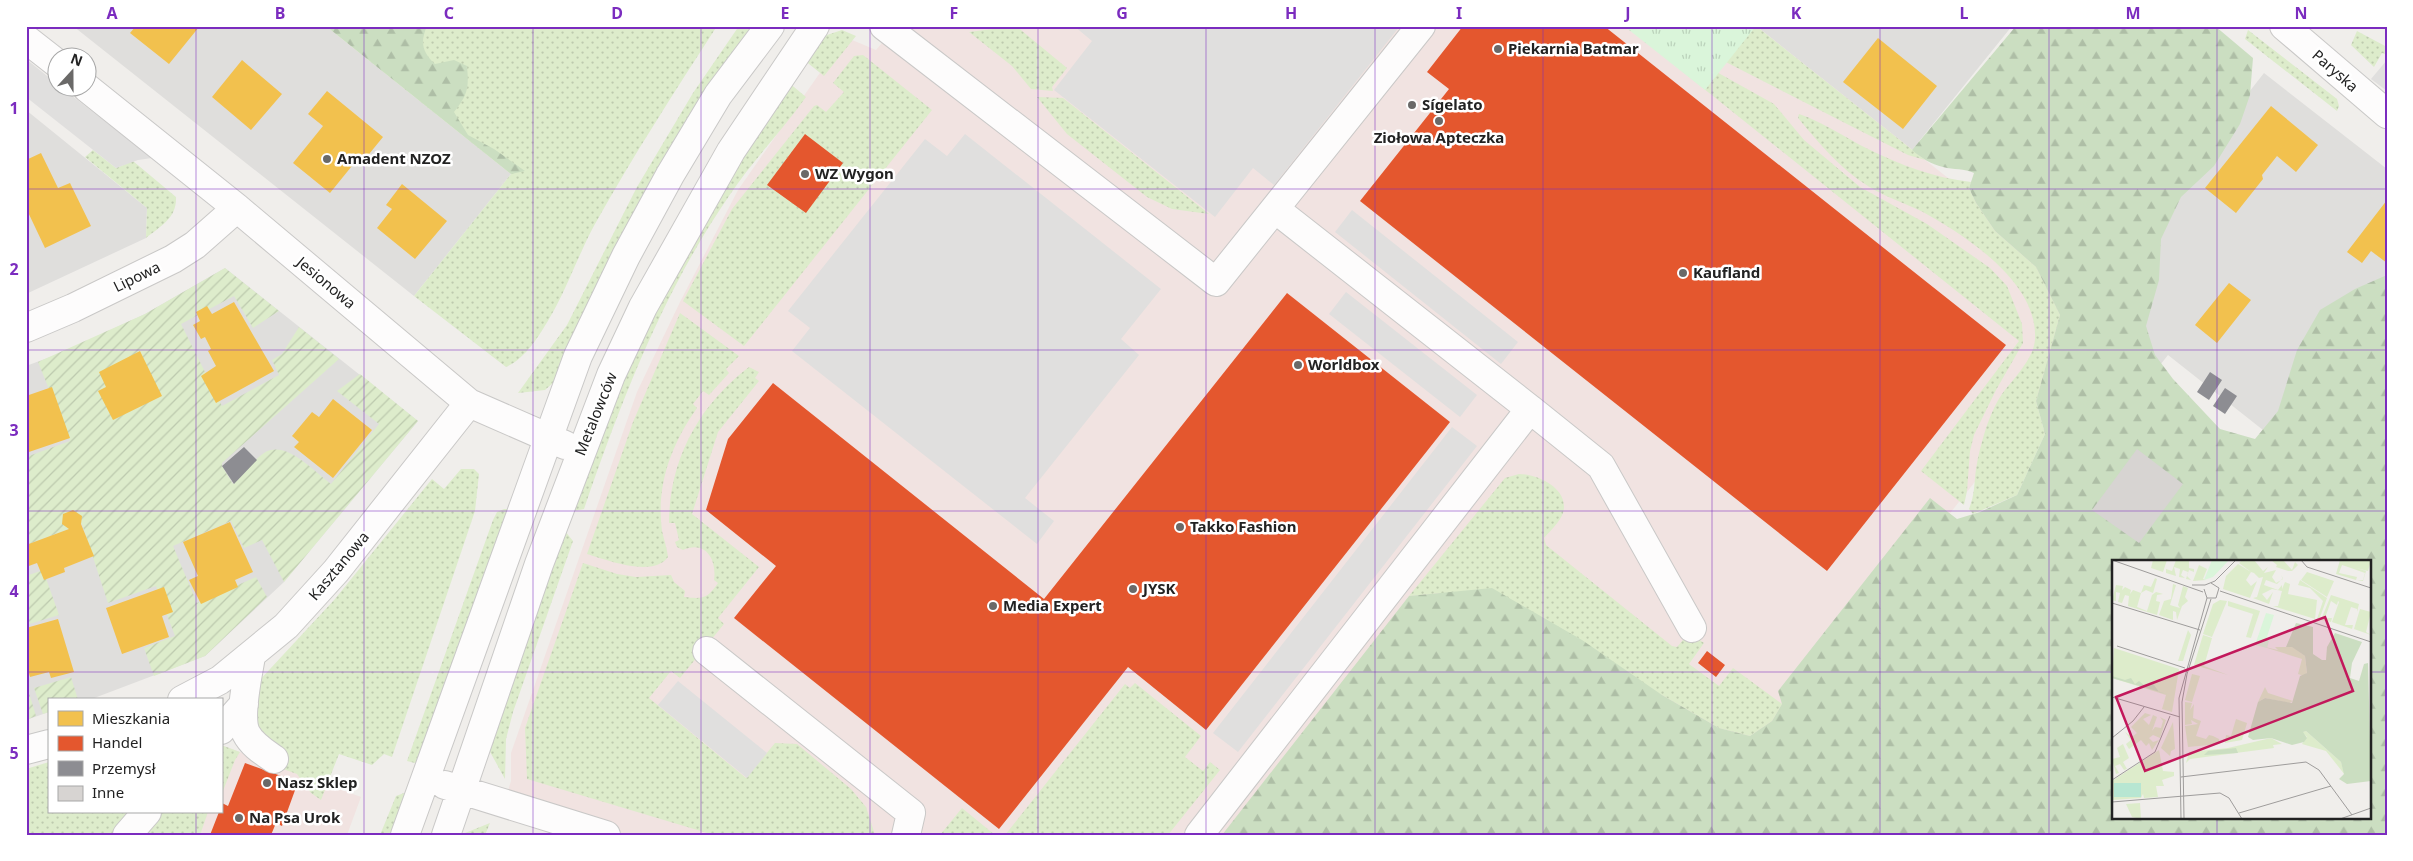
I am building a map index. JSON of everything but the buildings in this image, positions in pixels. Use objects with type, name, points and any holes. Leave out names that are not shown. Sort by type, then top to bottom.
[{"type":"street","points":[[405,835],[578,356],[626,256],[718,94],[770,26]]},
{"type":"street","name":"Metalowców","points":[[446,835],[539,564],[611,375],[642,307],[730,151],[815,26]]},
{"type":"street","points":[[884,26],[1216,282],[1421,26]]},
{"type":"street","name":"Paryska","points":[[2285,27],[2387,114]]},
{"type":"street","points":[[26,39],[48,56]]},
{"type":"street","name":"Jesionowa","points":[[98,98],[237,208],[470,403],[581,451]]},
{"type":"street","name":"Lipowa","points":[[26,328],[73,308],[173,260],[195,245],[237,208]]},
{"type":"street","points":[[1276,209],[1600,466],[1692,628]]},
{"type":"street","name":"Kasztanowa","points":[[186,698],[220,680],[286,626],[336,571],[470,403]]},
{"type":"street","points":[[1199,835],[1530,409]]},
{"type":"street","points":[[707,651],[911,813],[906,835]]},
{"type":"street","points":[[251,656],[244,704],[245,732],[252,742],[274,759]]},
{"type":"street","points":[[222,729],[244,704]]},
{"type":"street","points":[[26,750],[48,744]]},
{"type":"street","points":[[425,778],[461,791],[606,835]]},
{"type":"street","points":[[127,835],[146,814]]},
{"type":"shaded area","points":[[73,26],[326,26],[511,174],[414,296]]},
{"type":"shaded area","points":[[896,26],[1756,26],[2092,292],[2039,401],[1775,734],[1231,835],[616,835],[504,803],[511,781],[511,753],[637,392],[680,302],[738,190],[845,37],[876,50]]},
{"type":"shaded area","points":[[1074,26],[1400,26],[1274,185],[1253,168],[1215,217],[1054,90],[1092,41]]},
{"type":"shaded area","points":[[1756,26],[2012,26],[1912,150]]},
{"type":"shaded area","points":[[26,59],[48,77],[48,98],[75,98],[152,158],[138,160],[116,168],[26,97]]},
{"type":"shaded area","points":[[2387,60],[2387,91],[2371,79]]},
{"type":"shaded area","points":[[2264,73],[2387,169],[2387,528],[2168,355],[2096,446],[2092,292]]},
{"type":"shaded area","points":[[26,110],[147,208],[146,238],[26,294]]},
{"type":"shaded area","points":[[965,134],[1161,289],[1121,339],[1139,355],[1025,498],[1054,521],[1037,544],[792,351],[810,328],[788,311],[925,139],[947,156]]},
{"type":"shaded area","points":[[1352,210],[1518,342],[1501,364],[1335,232]]},
{"type":"shaded area","points":[[225,268],[418,421],[284,582],[205,656],[94,698],[48,698],[48,712],[26,720],[26,366],[61,353],[145,314]]},
{"type":"shaded area","points":[[1346,292],[1477,395],[1460,417],[1329,314]]},
{"type":"shaded area","points":[[1452,427],[1477,446],[1238,752],[1213,733]]},
{"type":"shaded area","points":[[678,681],[767,753],[747,778],[658,705]]},
{"type":"shaded area","points":[[222,745],[361,797],[347,835],[142,835],[140,814],[222,814]]},
{"type":"green space","points":[[326,26],[717,26],[654,124],[609,199],[545,326],[525,353],[506,367],[414,296],[511,174]]},
{"type":"green space","points":[[326,26],[427,26],[423,42],[427,55],[435,64],[454,60],[467,66],[468,80],[466,90],[454,112],[468,135],[494,149],[525,171],[511,174]]},
{"type":"green space","points":[[739,26],[754,26],[643,195],[554,382],[545,390],[518,393],[567,325],[637,187],[693,93]]},
{"type":"green space","points":[[1016,26],[1067,68],[1052,87],[1053,91],[1031,89],[1012,66],[969,32]]},
{"type":"green space","points":[[1624,26],[1756,26],[1705,90]]},
{"type":"green space","points":[[1682,26],[1756,26],[1925,160],[1908,155],[1716,57]]},
{"type":"green space","points":[[2016,26],[2215,26],[2253,58],[2250,95],[2240,124],[2214,166],[2181,197],[2161,239],[2159,280],[2146,326],[2155,355],[2173,379],[2220,429],[2255,439],[2278,411],[2297,350],[2320,310],[2355,289],[2387,275],[2387,835],[1222,835],[1409,596],[1492,588],[1582,640],[1662,695],[1719,728],[1750,736],[1772,721],[1782,704],[1778,691],[1930,498],[1957,519],[1980,512],[2017,495],[2045,434],[2036,401],[2060,315],[2036,267],[1995,231],[1976,203],[1969,188],[1974,173],[1947,168],[1923,158],[1912,150]]},
{"type":"green space","points":[[842,30],[856,36],[824,76],[804,60],[824,36]]},
{"type":"green space","points":[[2248,30],[2337,99],[2339,106],[2337,111],[2245,39]]},
{"type":"green space","points":[[2357,31],[2387,47],[2387,55],[2382,53],[2374,67],[2351,45]]},
{"type":"green space","points":[[1653,48],[1713,70],[1774,104],[1804,140],[1860,187],[1927,224],[1990,268],[2007,286],[2022,324],[2023,343],[1996,390],[1974,435],[1970,451],[1964,505],[1921,471],[2019,341]]},
{"type":"green space","points":[[863,55],[932,110],[744,346],[683,301],[732,209],[814,106],[817,105],[826,112],[844,92],[833,83],[854,56]]},
{"type":"green space","points":[[788,82],[806,97],[738,183],[684,269],[664,308],[629,387],[584,509],[574,511],[624,372],[676,264]]},
{"type":"green space","points":[[1037,97],[1063,98],[1209,214],[1172,209],[1147,197],[1067,134]]},
{"type":"green space","points":[[1799,114],[1825,125],[1868,149],[1905,165],[1931,174],[1971,182],[1969,188],[1976,203],[1995,231],[2036,267],[2060,315],[2036,401],[2045,434],[2017,495],[1973,514],[1969,509],[1979,453],[1989,419],[1999,398],[2027,361],[2034,346],[2033,318],[2025,298],[1996,263],[1959,234],[1923,212],[1875,190],[1848,172],[1814,137],[1798,118]]},
{"type":"green space","points":[[93,150],[116,168],[133,161],[176,197],[176,204],[171,216],[146,238],[147,208],[85,157]]},
{"type":"green space","points":[[225,268],[279,311],[253,328],[234,296],[181,324],[222,406],[279,375],[272,360],[282,354],[299,327],[339,359],[222,463],[233,484],[264,453],[272,450],[281,450],[290,453],[308,465],[331,484],[379,424],[337,391],[360,374],[418,421],[284,582],[262,540],[244,548],[231,521],[173,546],[197,603],[256,577],[267,597],[205,656],[154,676],[144,648],[175,636],[156,586],[108,603],[82,524],[26,545],[26,457],[70,441],[38,362],[145,314]]},
{"type":"green space","points":[[680,313],[739,356],[726,369],[729,373],[709,395],[703,391],[693,404],[697,408],[673,451],[661,498],[662,531],[668,557],[661,563],[641,567],[629,566],[587,554],[633,422]]},
{"type":"green space","points":[[749,367],[759,372],[755,378],[759,381],[718,432],[692,514],[759,567],[718,618],[724,624],[680,678],[671,671],[649,698],[746,778],[775,743],[797,744],[851,789],[866,807],[875,835],[714,835],[527,779],[525,728],[583,563],[617,574],[636,577],[671,575],[674,582],[685,591],[684,597],[704,597],[718,583],[714,580],[712,559],[704,550],[691,548],[683,550],[677,547],[675,542],[679,540],[675,523],[669,523],[670,500],[674,477],[690,436],[715,399]]},
{"type":"green space","points":[[461,469],[474,469],[479,474],[475,511],[392,757],[384,754],[372,765],[339,754],[321,800],[311,793],[297,774],[272,765],[253,722],[257,683],[335,599],[432,479],[444,489]]},
{"type":"green space","points":[[1519,474],[1535,477],[1551,484],[1562,497],[1564,504],[1562,516],[1544,538],[1546,545],[1672,646],[1677,647],[1689,633],[1704,643],[1689,664],[1719,686],[1733,668],[1782,704],[1772,721],[1750,736],[1719,728],[1662,695],[1442,593],[1409,596],[1505,478]]},
{"type":"green space","points":[[510,509],[421,759],[415,763],[407,761],[493,520],[497,512]]},
{"type":"green space","points":[[565,531],[573,541],[513,712],[506,739],[505,779],[489,750]]},
{"type":"green space","points":[[43,570],[59,615],[26,625],[26,576]]},
{"type":"green space","points":[[71,677],[77,698],[48,698],[48,712],[43,714],[34,688]]},
{"type":"green space","points":[[26,683],[36,716],[26,720]]},
{"type":"green space","points":[[1135,683],[1201,736],[1185,757],[1203,771],[1210,762],[1220,770],[1168,835],[1005,835],[1125,684],[1130,688]]},
{"type":"green space","points":[[222,745],[240,752],[222,793]]},
{"type":"green space","points":[[48,762],[48,814],[207,814],[200,835],[26,835],[26,769]]},
{"type":"green space","points":[[404,793],[407,797],[394,835],[380,835],[396,796]]},
{"type":"green space","points":[[962,808],[995,835],[940,835]]},
{"type":"green space","points":[[490,823],[485,835],[460,835]]},
{"type":"place","name":"Piekarnia Batmar","points":[[1498,49]]},
{"type":"place","name":"Sígelato","points":[[1412,105]]},
{"type":"place","name":"Ziołowa Apteczka","points":[[1439,121]]},
{"type":"place","name":"Amadent NZOZ","points":[[327,159]]},
{"type":"place","name":"WZ Wygon","points":[[805,174]]},
{"type":"place","name":"Kaufland","points":[[1683,273]]},
{"type":"place","name":"Worldbox","points":[[1298,365]]},
{"type":"place","name":"Takko Fashion","points":[[1180,527]]},
{"type":"place","name":"JYSK","points":[[1133,589]]},
{"type":"place","name":"Media Expert","points":[[993,606]]},
{"type":"place","name":"Nasz Sklep","points":[[267,783]]},
{"type":"place","name":"Na Psa Urok","points":[[239,818]]}]
